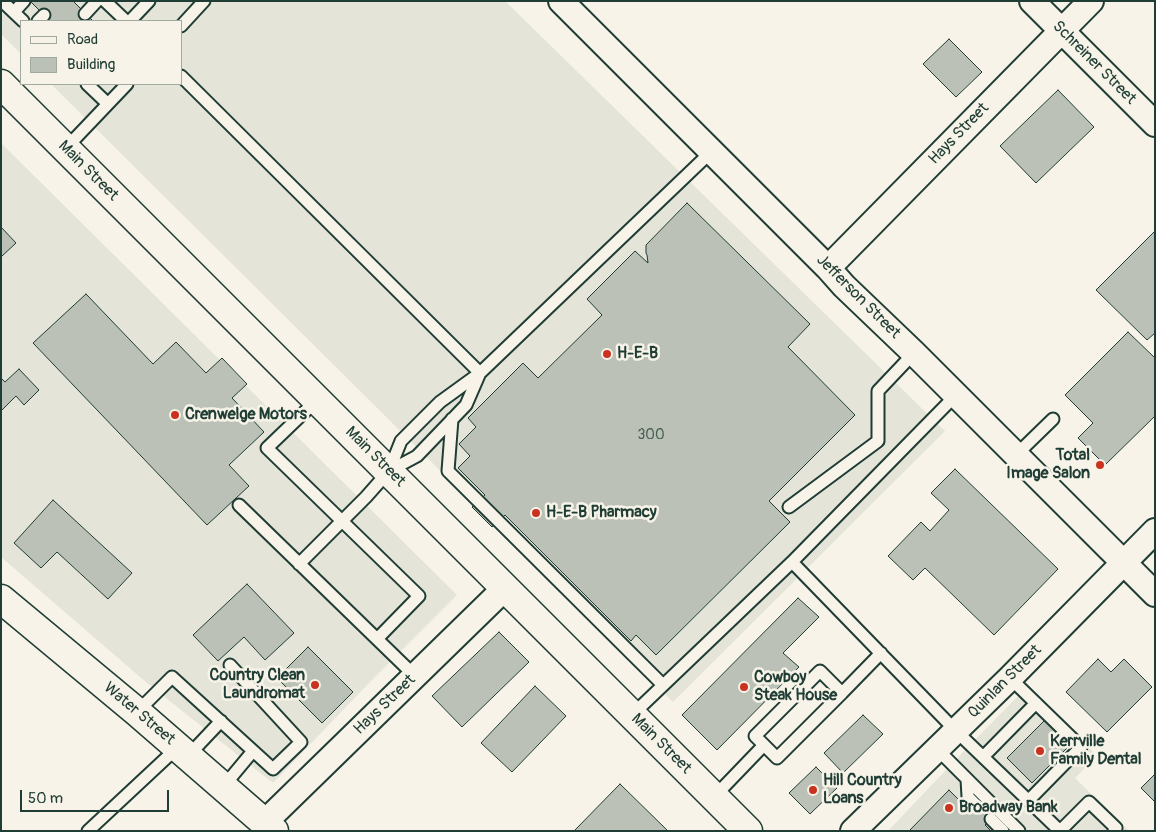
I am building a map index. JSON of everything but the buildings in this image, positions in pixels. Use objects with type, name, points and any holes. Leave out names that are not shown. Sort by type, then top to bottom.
[{"type":"main road","name":"Main Street","points":[[1,84],[748,831]]},
{"type":"main road","name":"Water Street","points":[[1,599],[270,826]]},
{"type":"street","name":"Jefferson Street","points":[[561,1],[712,150],[844,286],[914,352],[1155,594]]},
{"type":"street","name":"Schreiner Street","points":[[1032,1],[1155,124]]},
{"type":"street","name":"Hays Street","points":[[828,268],[1091,1]]},
{"type":"street","name":"Quinlan Street","points":[[853,831],[1010,678],[1155,531]]},
{"type":"street","name":"Hays Street","points":[[270,826],[415,676],[505,588]]},
{"type":"lane","points":[[2,1],[22,20]]},
{"type":"lane","points":[[14,12],[24,1]]},
{"type":"lane","points":[[85,14],[97,1]]},
{"type":"lane","points":[[105,1],[118,19]]},
{"type":"lane","points":[[131,20],[149,1]]},
{"type":"lane","points":[[182,25],[204,1]]},
{"type":"lane","points":[[182,77],[480,373]]},
{"type":"lane","points":[[88,85],[108,104]]},
{"type":"lane","points":[[66,148],[126,85]]},
{"type":"lane","points":[[300,564],[389,471],[401,441],[440,402],[480,373],[712,150]]},
{"type":"lane","points":[[789,507],[878,441],[878,391],[914,352]]},
{"type":"lane","points":[[389,471],[417,456],[466,404],[480,373]]},
{"type":"lane","points":[[632,715],[792,562],[956,395]]},
{"type":"lane","points":[[317,400],[267,448],[419,596],[377,639]]},
{"type":"lane","points":[[452,419],[448,471],[663,685]]},
{"type":"lane","points":[[1016,456],[1053,419]]},
{"type":"lane","points":[[238,505],[415,676]]},
{"type":"lane","points":[[792,562],[956,730],[1060,831],[1089,802],[1116,828],[1114,831]]},
{"type":"lane","points":[[842,693],[820,671],[755,736],[778,758],[842,693],[881,653]]},
{"type":"lane","points":[[137,712],[172,677],[273,769],[301,742],[230,665]]},
{"type":"lane","points":[[1010,678],[1081,747],[1029,800]]},
{"type":"lane","points":[[983,756],[1036,703]]},
{"type":"lane","points":[[88,831],[221,721]]},
{"type":"lane","points":[[714,797],[764,745]]},
{"type":"lane","points":[[937,749],[1019,831]]},
{"type":"lane","points":[[223,787],[253,751]]},
{"type":"lane","points":[[967,779],[968,797],[976,805]]},
{"type":"lane","points":[[991,819],[1003,831]]},
{"type":"shaded area","points":[[1,1],[505,1],[945,431],[673,702],[52,85],[182,85],[182,20],[20,20],[20,53],[1,34]]},
{"type":"shaded area","points":[[1,143],[457,595],[273,783],[147,683],[1,557]]},
{"type":"shaded area","points":[[1028,686],[1097,756],[1075,778],[1129,831],[888,831],[964,751]]},
{"type":"place","name":"H-E-B","points":[[607,354]]},
{"type":"place","name":"Crenwelge Motors","points":[[175,415]]},
{"type":"place","name":"Total Image Salon","points":[[1100,465]]},
{"type":"place","name":"H-E-B Pharmacy","points":[[536,513]]},
{"type":"place","name":"Country Clean Laundromat","points":[[315,685]]},
{"type":"place","name":"Cowboy Steak House","points":[[744,687]]},
{"type":"place","name":"Kerrville Family Dental","points":[[1040,751]]},
{"type":"place","name":"Hill Country Loans","points":[[813,790]]},
{"type":"place","name":"Broadway Bank","points":[[949,808]]}]
